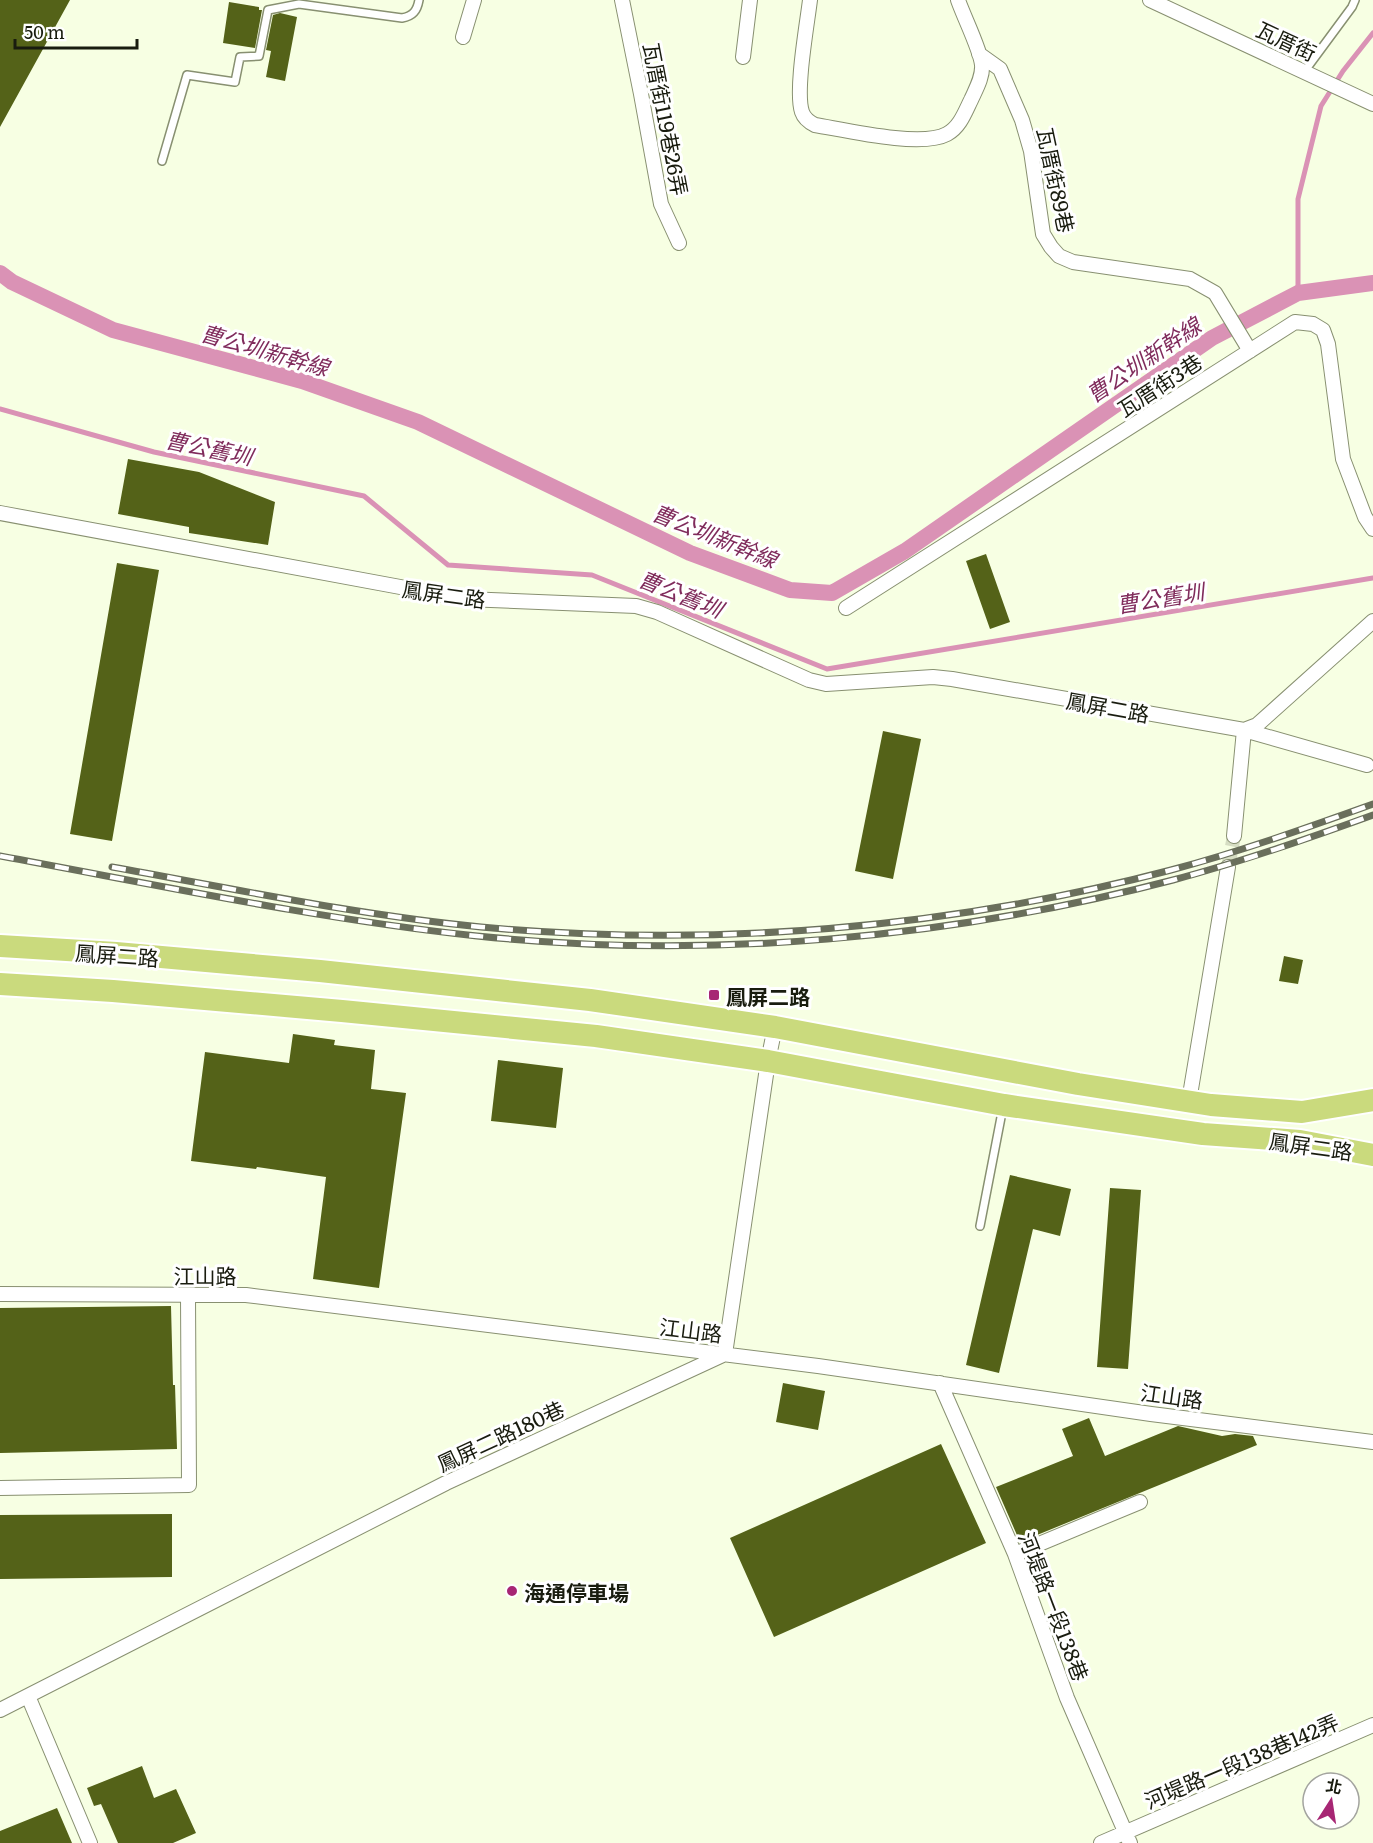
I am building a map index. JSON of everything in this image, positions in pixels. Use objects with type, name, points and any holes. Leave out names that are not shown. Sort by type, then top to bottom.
[{"type":"main road","name":"鳳屏二路","points":[[0,946],[116,953],[308,970],[590,1000],[775,1027],[1066,1082],[1190,1101],[1302,1112],[1373,1100]]},
{"type":"main road","points":[[302,1007],[308,970]]},
{"type":"main road","name":"鳳屏二路","points":[[0,984],[302,1007],[596,1036],[768,1061],[1004,1105],[1203,1134],[1300,1141],[1373,1155]]},
{"type":"main road","points":[[1302,1112],[1373,1113]]},
{"type":"main road","points":[[1300,1141],[1373,1141]]},
{"type":"street","points":[[463,37],[474,0]]},
{"type":"street","name":"瓦厝街119巷26弄","points":[[622,0],[661,204],[679,243]]},
{"type":"street","points":[[743,57],[750,0]]},
{"type":"street","name":"瓦厝街89巷","points":[[810,0],[801,82],[802,111],[808,121],[815,125],[894,138],[937,137],[949,133],[961,121],[981,77],[982,64],[958,0]]},
{"type":"street","name":"瓦厝街","points":[[1158,2],[1373,104]]},
{"type":"street","name":"瓦厝街89巷","points":[[979,54],[1000,69],[1022,120],[1031,151],[1043,234],[1051,248],[1059,256],[1073,262],[1190,279],[1215,293],[1248,346]]},
{"type":"street","name":"瓦厝街3巷","points":[[846,608],[1248,346],[1295,322],[1313,324],[1323,330],[1328,344],[1343,459],[1365,517],[1373,528]]},
{"type":"street","name":"鳳屏二路","points":[[0,513],[465,599],[636,606],[657,612],[809,680],[826,684],[933,677],[952,679],[1244,730],[1367,765]]},
{"type":"street","points":[[1234,836],[1244,730],[1257,725],[1373,621]]},
{"type":"street","points":[[1190,1101],[1228,867]]},
{"type":"street","points":[[724,1354],[775,1027]]},
{"type":"street","name":"江山路","points":[[0,1294],[246,1295],[724,1354],[1151,1414],[1373,1442]]},
{"type":"street","points":[[0,1488],[189,1485],[188,1295]]},
{"type":"street","name":"鳳屏二路180巷","points":[[0,1710],[446,1483],[724,1354]]},
{"type":"street","name":"河堤路一段138巷","points":[[940,1383],[1015,1554],[1067,1698],[1128,1838]]},
{"type":"street","points":[[1015,1554],[1140,1503]]},
{"type":"street","points":[[28,1696],[90,1843]]},
{"type":"street","name":"河堤路一段138巷142弄","points":[[1101,1843],[1128,1838],[1373,1725]]},
{"type":"lane","points":[[162,161],[186,75],[236,82],[240,57],[259,56],[268,10],[299,4],[402,18],[410,16],[418,8],[419,0]]},
{"type":"lane","points":[[1304,72],[1355,0]]},
{"type":"lane","points":[[980,1226],[1004,1105]]},
{"type":"building","points":[[0,0],[70,0],[0,127]]},
{"type":"building","points":[[229,2],[259,7],[259,10],[262,10],[255,48],[223,43]]},
{"type":"building","points":[[280,13],[297,17],[285,81],[266,77],[271,51],[266,50],[273,15]]},
{"type":"building","points":[[128,459],[199,472],[275,502],[268,545],[189,533],[189,527],[118,514]]},
{"type":"building","points":[[986,554],[1010,622],[990,629],[966,561]]},
{"type":"building","points":[[117,563],[159,570],[112,841],[70,834]]},
{"type":"building","points":[[883,731],[921,739],[893,879],[855,871]]},
{"type":"building","points":[[1284,956],[1303,960],[1298,984],[1279,981]]},
{"type":"building","points":[[293,1034],[335,1040],[334,1045],[375,1050],[371,1089],[406,1093],[379,1288],[313,1279],[326,1177],[257,1167],[256,1169],[191,1161],[205,1052],[289,1063]]},
{"type":"building","points":[[498,1060],[563,1068],[556,1128],[491,1121]]},
{"type":"building","points":[[1010,1175],[1071,1189],[1060,1236],[1033,1229],[999,1373],[966,1365]]},
{"type":"building","points":[[1110,1188],[1141,1190],[1128,1369],[1097,1367]]},
{"type":"building","points":[[171,1306],[177,1449],[0,1453],[0,1308]]},
{"type":"building","points":[[783,1383],[825,1391],[818,1430],[776,1422]]},
{"type":"building","points":[[1089,1418],[1105,1456],[1178,1426],[1222,1436],[1235,1434],[1253,1436],[1257,1445],[1020,1542],[996,1487],[1073,1456],[1062,1429]]},
{"type":"building","points":[[941,1444],[986,1543],[774,1637],[730,1538]]},
{"type":"building","points":[[172,1514],[172,1577],[0,1579],[0,1515]]},
{"type":"building","points":[[142,1766],[154,1798],[176,1789],[196,1833],[173,1843],[118,1843],[101,1804],[94,1806],[87,1788]]},
{"type":"building","points":[[57,1808],[72,1843],[0,1843],[0,1831]]},
{"type":"waterway","points":[[1298,293],[1298,199],[1321,106],[1343,71],[1373,33]]},
{"type":"waterway","name":"曹公圳新幹線","points":[[0,273],[12,282],[113,330],[302,381],[418,422],[690,553],[790,590],[832,593],[905,551],[1212,338],[1298,293],[1373,283]]},
{"type":"waterway","name":"曹公舊圳","points":[[0,409],[154,452],[364,496],[448,565],[592,575],[827,669],[1373,578]]},
{"type":"tunnel","points":[[1228,867],[1234,836]]},
{"type":"railway","points":[[112,867],[342,909],[481,927],[568,933],[742,934],[915,920],[1001,907],[1087,890],[1222,855],[1373,804]]},
{"type":"railway","points":[[0,856],[238,900],[417,929],[564,943],[652,946],[740,944],[827,939],[915,930],[1002,917],[1088,900],[1224,866],[1373,815]]},
{"type":"place","name":"鳳屏二路","points":[[714,995]]},
{"type":"place","name":"海通停車場","points":[[512,1591]]}]
